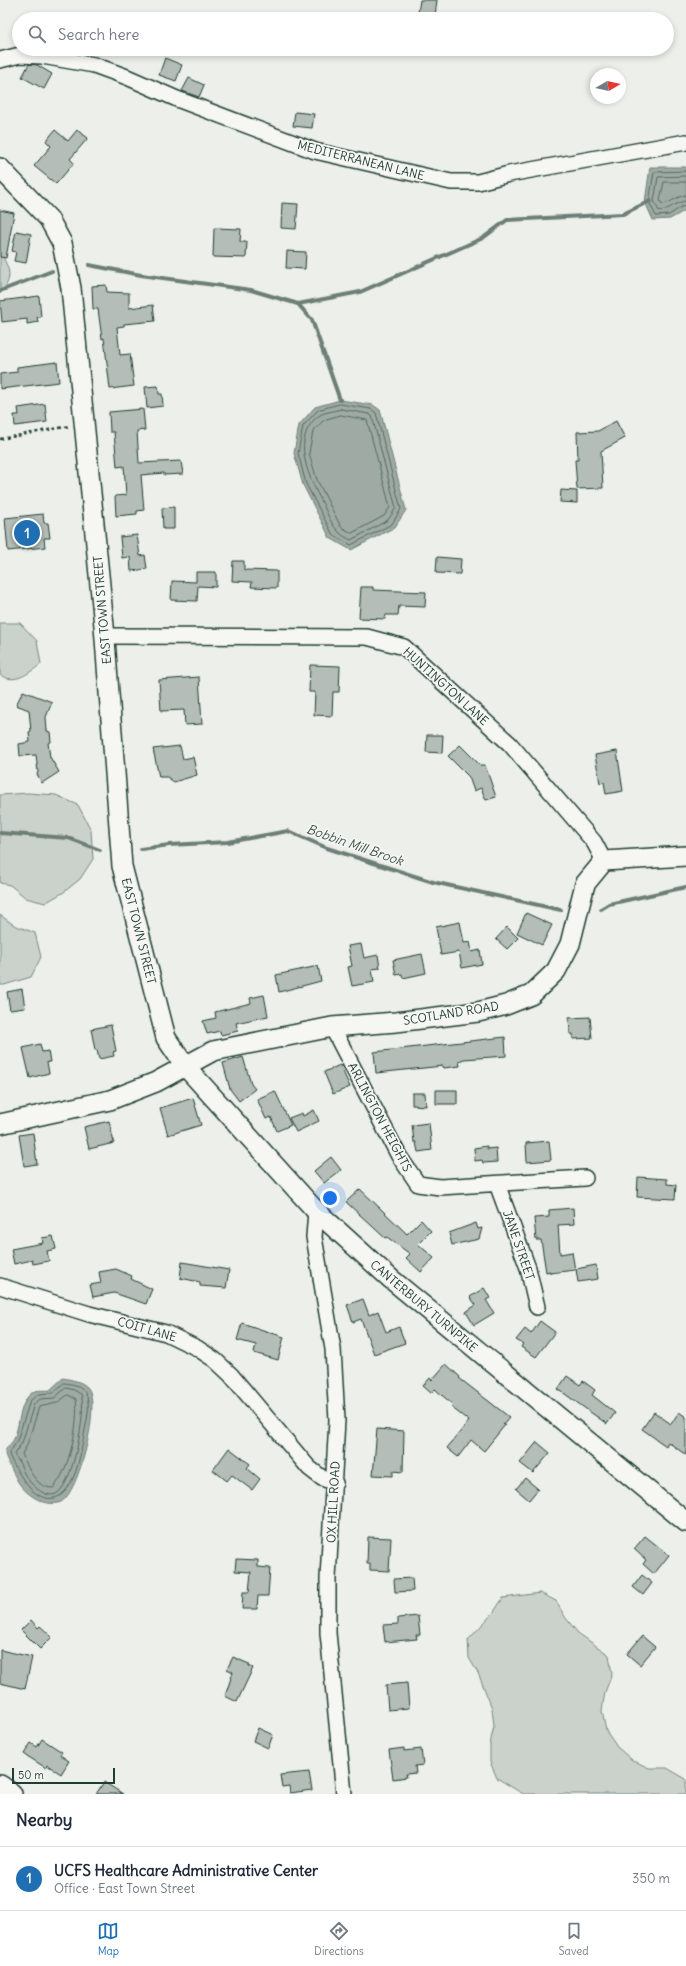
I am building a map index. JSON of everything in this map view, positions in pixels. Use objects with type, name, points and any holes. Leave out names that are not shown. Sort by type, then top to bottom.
[{"type":"main road","points":[[0,1786],[11,1794]]},
{"type":"street","name":"MEDITERRANEAN LANE","points":[[0,60],[16,56]]},
{"type":"street","name":"MEDITERRANEAN LANE","points":[[42,56],[94,65],[127,77],[177,99],[315,151],[451,182],[478,182],[509,174],[686,142]]},
{"type":"street","name":"EAST TOWN STREET","points":[[0,168],[7,183],[49,219],[62,243],[71,288],[105,636],[122,866],[166,1038],[185,1066]]},
{"type":"street","name":"HUNTINGTON LANE","points":[[105,636],[367,637],[404,647],[510,744],[594,842],[604,861]]},
{"type":"street","points":[[604,861],[686,856]]},
{"type":"street","name":"SCOTLAND ROAD","points":[[0,1124],[110,1100],[156,1082],[213,1051],[332,1027],[396,1022],[478,1012],[506,1005],[531,995],[556,971],[570,944],[585,884],[604,861]]},
{"type":"street","name":"ARLINGTON HEIGHTS","points":[[332,1027],[399,1156],[416,1183],[440,1187],[585,1178]]},
{"type":"street","name":"CANTERBURY TURNPIKE","points":[[185,1066],[316,1211],[391,1279],[686,1522]]},
{"type":"street","name":"JANE STREET","points":[[497,1184],[528,1268],[537,1307]]},
{"type":"street","name":"OX HILL ROAD","points":[[316,1211],[314,1237],[333,1350],[337,1420],[335,1483],[328,1578],[328,1633],[344,1794]]},
{"type":"street","name":"COIT LANE","points":[[0,1286],[89,1314],[166,1333],[197,1348],[215,1360],[231,1375],[309,1468],[322,1478],[335,1483]]},
{"type":"path","points":[[0,439],[84,424]]},
{"type":"shaded area","points":[[0,252],[8,269],[9,278],[0,294]]},
{"type":"shaded area","points":[[0,623],[20,623],[37,641],[41,664],[22,677],[11,679],[0,675]]},
{"type":"shaded area","points":[[28,793],[56,795],[78,805],[91,830],[93,859],[80,879],[64,892],[45,903],[26,898],[10,885],[0,883],[0,795]]},
{"type":"shaded area","points":[[0,915],[14,925],[35,933],[41,957],[31,977],[4,985],[0,985]]},
{"type":"shaded area","points":[[540,1593],[556,1601],[565,1617],[578,1633],[609,1655],[612,1674],[605,1692],[602,1711],[606,1731],[617,1747],[632,1760],[649,1768],[667,1768],[686,1779],[686,1794],[523,1794],[497,1778],[490,1762],[490,1744],[494,1726],[492,1708],[478,1673],[469,1658],[468,1640],[493,1613],[503,1598]]},
{"type":"water","points":[[650,167],[686,167],[686,210],[670,219],[653,220],[645,202]]},
{"type":"water","points":[[340,400],[373,405],[380,410],[406,510],[395,527],[351,550],[330,538],[303,485],[294,453],[299,425],[315,407]]},
{"type":"water","points":[[63,1378],[80,1382],[88,1388],[91,1397],[92,1411],[90,1429],[81,1466],[75,1483],[68,1495],[61,1502],[49,1503],[43,1502],[34,1497],[22,1488],[10,1466],[5,1452],[14,1439],[22,1407],[28,1396],[35,1391],[50,1390]]},
{"type":"building","points":[[420,0],[437,0],[436,12],[418,12]]},
{"type":"building","points":[[165,58],[182,65],[176,81],[159,75]]},
{"type":"building","points":[[29,64],[37,65],[52,74],[44,89],[22,77]]},
{"type":"building","points":[[189,78],[204,85],[199,97],[182,91]]},
{"type":"building","points":[[295,112],[314,114],[312,128],[293,126]]},
{"type":"building","points":[[55,130],[68,141],[77,130],[88,138],[70,159],[74,163],[56,184],[34,166],[51,146],[46,141]]},
{"type":"building","points":[[282,203],[298,204],[296,229],[281,228]]},
{"type":"building","points":[[0,210],[14,213],[6,258],[0,257]]},
{"type":"building","points":[[214,228],[241,229],[240,242],[247,242],[246,258],[213,257]]},
{"type":"building","points":[[16,231],[31,234],[26,263],[14,261],[16,252],[12,251]]},
{"type":"building","points":[[287,251],[306,252],[305,269],[286,268]]},
{"type":"building","points":[[106,285],[107,292],[129,293],[129,308],[153,305],[155,321],[124,324],[124,326],[117,327],[120,355],[130,354],[134,386],[110,389],[104,338],[102,339],[98,309],[93,309],[92,286]]},
{"type":"building","points":[[39,296],[41,317],[37,317],[38,322],[27,324],[27,319],[2,322],[0,301]]},
{"type":"building","points":[[57,362],[59,382],[0,389],[0,374],[17,372],[17,367]]},
{"type":"building","points":[[158,386],[159,394],[162,394],[163,406],[147,408],[145,387]]},
{"type":"building","points":[[45,404],[47,422],[15,426],[14,415],[19,415],[18,408]]},
{"type":"building","points":[[143,409],[145,430],[137,431],[139,463],[181,461],[183,474],[164,475],[164,473],[141,475],[144,510],[137,511],[137,514],[116,516],[115,496],[126,495],[124,466],[117,467],[114,432],[110,432],[109,412]]},
{"type":"building","points":[[616,421],[625,438],[601,451],[603,488],[577,489],[575,460],[578,460],[577,432],[598,431]]},
{"type":"building","points":[[561,490],[577,491],[577,503],[560,502]]},
{"type":"building","points":[[174,507],[174,529],[163,529],[162,508]]},
{"type":"building","points":[[43,514],[44,523],[48,523],[50,538],[44,538],[45,547],[8,551],[5,518]]},
{"type":"building","points":[[137,535],[140,556],[145,555],[147,569],[131,571],[130,557],[122,558],[120,537]]},
{"type":"building","points":[[437,557],[461,559],[460,574],[436,573]]},
{"type":"building","points":[[233,561],[244,561],[244,570],[277,571],[277,588],[251,587],[252,582],[232,581]]},
{"type":"building","points":[[196,572],[216,572],[216,587],[198,586],[197,601],[171,600],[172,581],[196,582]]},
{"type":"building","points":[[361,587],[373,587],[373,590],[426,592],[425,607],[399,606],[398,615],[386,615],[385,619],[359,618]]},
{"type":"building","points":[[310,665],[340,666],[339,692],[333,692],[332,716],[314,715],[315,692],[309,692]]},
{"type":"building","points":[[199,677],[202,724],[185,725],[184,710],[161,711],[159,680]]},
{"type":"building","points":[[23,691],[52,702],[46,717],[47,731],[50,732],[51,742],[48,743],[50,757],[59,772],[42,783],[37,774],[36,755],[20,756],[19,744],[30,742],[29,732],[31,731],[29,710],[16,705]]},
{"type":"building","points":[[427,735],[443,735],[442,753],[426,752]]},
{"type":"building","points":[[460,745],[480,765],[485,765],[496,797],[486,800],[481,788],[474,791],[469,777],[448,756]]},
{"type":"building","points":[[180,746],[183,759],[193,757],[197,775],[174,782],[167,777],[159,777],[153,749]]},
{"type":"building","points":[[617,751],[623,791],[606,794],[604,782],[600,783],[595,755]]},
{"type":"building","points":[[526,913],[552,925],[542,945],[517,933]]},
{"type":"building","points":[[460,922],[464,943],[470,942],[472,952],[480,950],[482,964],[462,968],[459,952],[441,955],[436,927]]},
{"type":"building","points":[[507,927],[518,938],[507,949],[496,939]]},
{"type":"building","points":[[361,944],[364,958],[378,955],[380,968],[372,969],[374,982],[352,986],[348,967],[352,966],[348,946]]},
{"type":"building","points":[[422,954],[426,973],[403,978],[402,974],[396,975],[393,960]]},
{"type":"building","points":[[318,966],[321,981],[279,992],[276,975]]},
{"type":"building","points":[[22,989],[25,1008],[10,1010],[7,992]]},
{"type":"building","points":[[264,995],[268,1016],[236,1023],[238,1031],[221,1035],[220,1031],[207,1034],[203,1021],[216,1018],[215,1012],[251,1003],[250,998]]},
{"type":"building","points":[[590,1017],[592,1038],[573,1039],[573,1034],[570,1034],[569,1018]]},
{"type":"building","points":[[111,1025],[116,1051],[113,1052],[114,1056],[99,1059],[97,1050],[95,1050],[91,1029]]},
{"type":"building","points":[[505,1037],[506,1056],[464,1059],[459,1061],[460,1066],[444,1068],[443,1066],[376,1073],[374,1052]]},
{"type":"building","points":[[40,1044],[42,1052],[48,1051],[50,1062],[47,1062],[49,1073],[30,1078],[23,1048]]},
{"type":"building","points":[[243,1057],[251,1084],[255,1089],[239,1101],[230,1089],[223,1063]]},
{"type":"building","points":[[340,1065],[350,1087],[333,1094],[324,1072]]},
{"type":"building","points":[[436,1090],[457,1090],[457,1104],[436,1104]]},
{"type":"building","points":[[275,1091],[291,1125],[277,1131],[271,1117],[266,1119],[257,1099]]},
{"type":"building","points":[[412,1093],[425,1093],[426,1106],[412,1105]]},
{"type":"building","points":[[193,1098],[201,1125],[168,1135],[160,1108]]},
{"type":"building","points":[[314,1110],[319,1121],[296,1132],[289,1118],[302,1113],[303,1116]]},
{"type":"building","points":[[109,1121],[114,1143],[89,1149],[84,1127]]},
{"type":"building","points":[[429,1123],[432,1150],[418,1152],[416,1142],[414,1142],[412,1125]]},
{"type":"building","points":[[33,1133],[37,1164],[24,1166],[19,1135]]},
{"type":"building","points":[[549,1141],[551,1160],[527,1162],[526,1143]]},
{"type":"building","points":[[487,1146],[487,1149],[496,1148],[497,1162],[483,1163],[482,1160],[475,1161],[474,1148]]},
{"type":"building","points":[[331,1157],[341,1170],[324,1183],[314,1171]]},
{"type":"building","points":[[638,1177],[667,1179],[667,1184],[676,1185],[675,1199],[637,1197]]},
{"type":"building","points":[[360,1189],[407,1234],[421,1220],[431,1231],[418,1244],[434,1258],[421,1272],[406,1258],[410,1254],[387,1237],[385,1238],[346,1202]]},
{"type":"building","points":[[573,1208],[574,1224],[558,1225],[560,1254],[572,1252],[575,1270],[550,1273],[550,1271],[546,1272],[541,1240],[536,1240],[534,1218],[549,1217],[549,1210]]},
{"type":"building","points":[[476,1223],[478,1229],[482,1228],[479,1239],[452,1245],[449,1233]]},
{"type":"building","points":[[53,1236],[56,1249],[47,1251],[49,1261],[33,1264],[32,1260],[14,1264],[11,1249],[43,1243],[42,1238]]},
{"type":"building","points":[[182,1262],[229,1270],[226,1288],[200,1286],[200,1282],[180,1278]]},
{"type":"building","points":[[596,1265],[598,1279],[578,1282],[576,1269]]},
{"type":"building","points":[[116,1269],[132,1276],[131,1279],[152,1289],[146,1304],[114,1293],[93,1297],[90,1285],[101,1283],[99,1272]]},
{"type":"building","points":[[484,1288],[490,1298],[486,1300],[494,1313],[474,1325],[466,1312],[476,1305],[470,1297]]},
{"type":"building","points":[[363,1299],[369,1315],[378,1311],[386,1332],[399,1327],[405,1343],[374,1354],[361,1319],[353,1322],[347,1305]]},
{"type":"building","points":[[540,1321],[555,1332],[536,1357],[521,1347],[523,1344],[516,1340],[525,1329],[531,1334]]},
{"type":"building","points":[[242,1323],[284,1337],[278,1360],[254,1353],[256,1345],[237,1340]]},
{"type":"building","points":[[446,1364],[460,1377],[459,1378],[509,1417],[503,1424],[505,1425],[484,1451],[471,1440],[458,1457],[447,1448],[469,1421],[451,1407],[453,1405],[435,1389],[431,1393],[423,1386],[430,1378],[432,1380]]},
{"type":"building","points":[[567,1376],[580,1385],[583,1381],[595,1390],[592,1395],[615,1413],[607,1424],[558,1389]]},
{"type":"building","points":[[654,1412],[671,1424],[679,1412],[686,1417],[686,1455],[668,1442],[666,1446],[642,1429]]},
{"type":"building","points":[[377,1429],[404,1431],[403,1472],[393,1471],[393,1476],[373,1475]]},
{"type":"building","points":[[537,1442],[550,1453],[533,1473],[520,1463]]},
{"type":"building","points":[[229,1448],[250,1464],[247,1468],[260,1479],[252,1490],[232,1475],[227,1481],[213,1470]]},
{"type":"building","points":[[525,1478],[538,1489],[529,1500],[516,1489]]},
{"type":"building","points":[[645,1536],[669,1555],[654,1574],[643,1564],[646,1560],[634,1549]]},
{"type":"building","points":[[368,1537],[391,1538],[389,1571],[370,1570],[370,1564],[367,1564]]},
{"type":"building","points":[[236,1559],[258,1560],[258,1567],[270,1568],[268,1596],[258,1596],[257,1609],[242,1609],[243,1592],[249,1592],[251,1572],[235,1571]]},
{"type":"building","points":[[642,1575],[652,1583],[643,1595],[633,1587]]},
{"type":"building","points":[[412,1578],[413,1591],[395,1592],[394,1579]]},
{"type":"building","points":[[418,1616],[420,1635],[416,1635],[417,1639],[385,1642],[383,1625],[398,1624],[398,1618]]},
{"type":"building","points":[[31,1620],[38,1628],[40,1626],[52,1637],[40,1649],[21,1630]]},
{"type":"building","points":[[642,1636],[655,1647],[640,1665],[627,1654]]},
{"type":"building","points":[[0,1650],[32,1657],[25,1689],[0,1683]]},
{"type":"building","points":[[233,1657],[249,1664],[249,1666],[253,1668],[237,1702],[225,1696],[233,1672],[227,1669]]},
{"type":"building","points":[[407,1683],[409,1708],[388,1710],[386,1685]]},
{"type":"building","points":[[258,1728],[273,1735],[268,1748],[253,1741]]},
{"type":"building","points":[[42,1739],[62,1752],[60,1755],[69,1761],[61,1774],[47,1765],[46,1768],[24,1754],[31,1743],[37,1747]]},
{"type":"building","points":[[404,1748],[404,1751],[421,1749],[423,1765],[415,1766],[416,1773],[406,1774],[407,1777],[393,1779],[389,1750]]},
{"type":"building","points":[[309,1772],[312,1790],[290,1793],[289,1786],[282,1787],[280,1775]]},
{"type":"building","points":[[104,1782],[123,1794],[96,1794]]},
{"type":"waterway","points":[[89,265],[141,275],[251,290],[298,304],[360,292],[483,238],[507,220],[623,214],[650,201]]},
{"type":"waterway","points":[[0,291],[52,271]]},
{"type":"waterway","points":[[298,304],[312,320],[340,400]]},
{"type":"waterway","name":"Bobbin Mill Brook","points":[[141,849],[169,845],[228,842],[288,831],[327,848],[433,882],[561,910]]},
{"type":"waterway","name":"Bobbin Mill Brook","points":[[0,833],[68,838],[100,850]]},
{"type":"waterway","name":"Bobbin Mill Brook","points":[[601,909],[609,904],[686,887]]},
{"type":"place","name":"UCFS Healthcare Administrative Center","points":[[27,533]]}]
